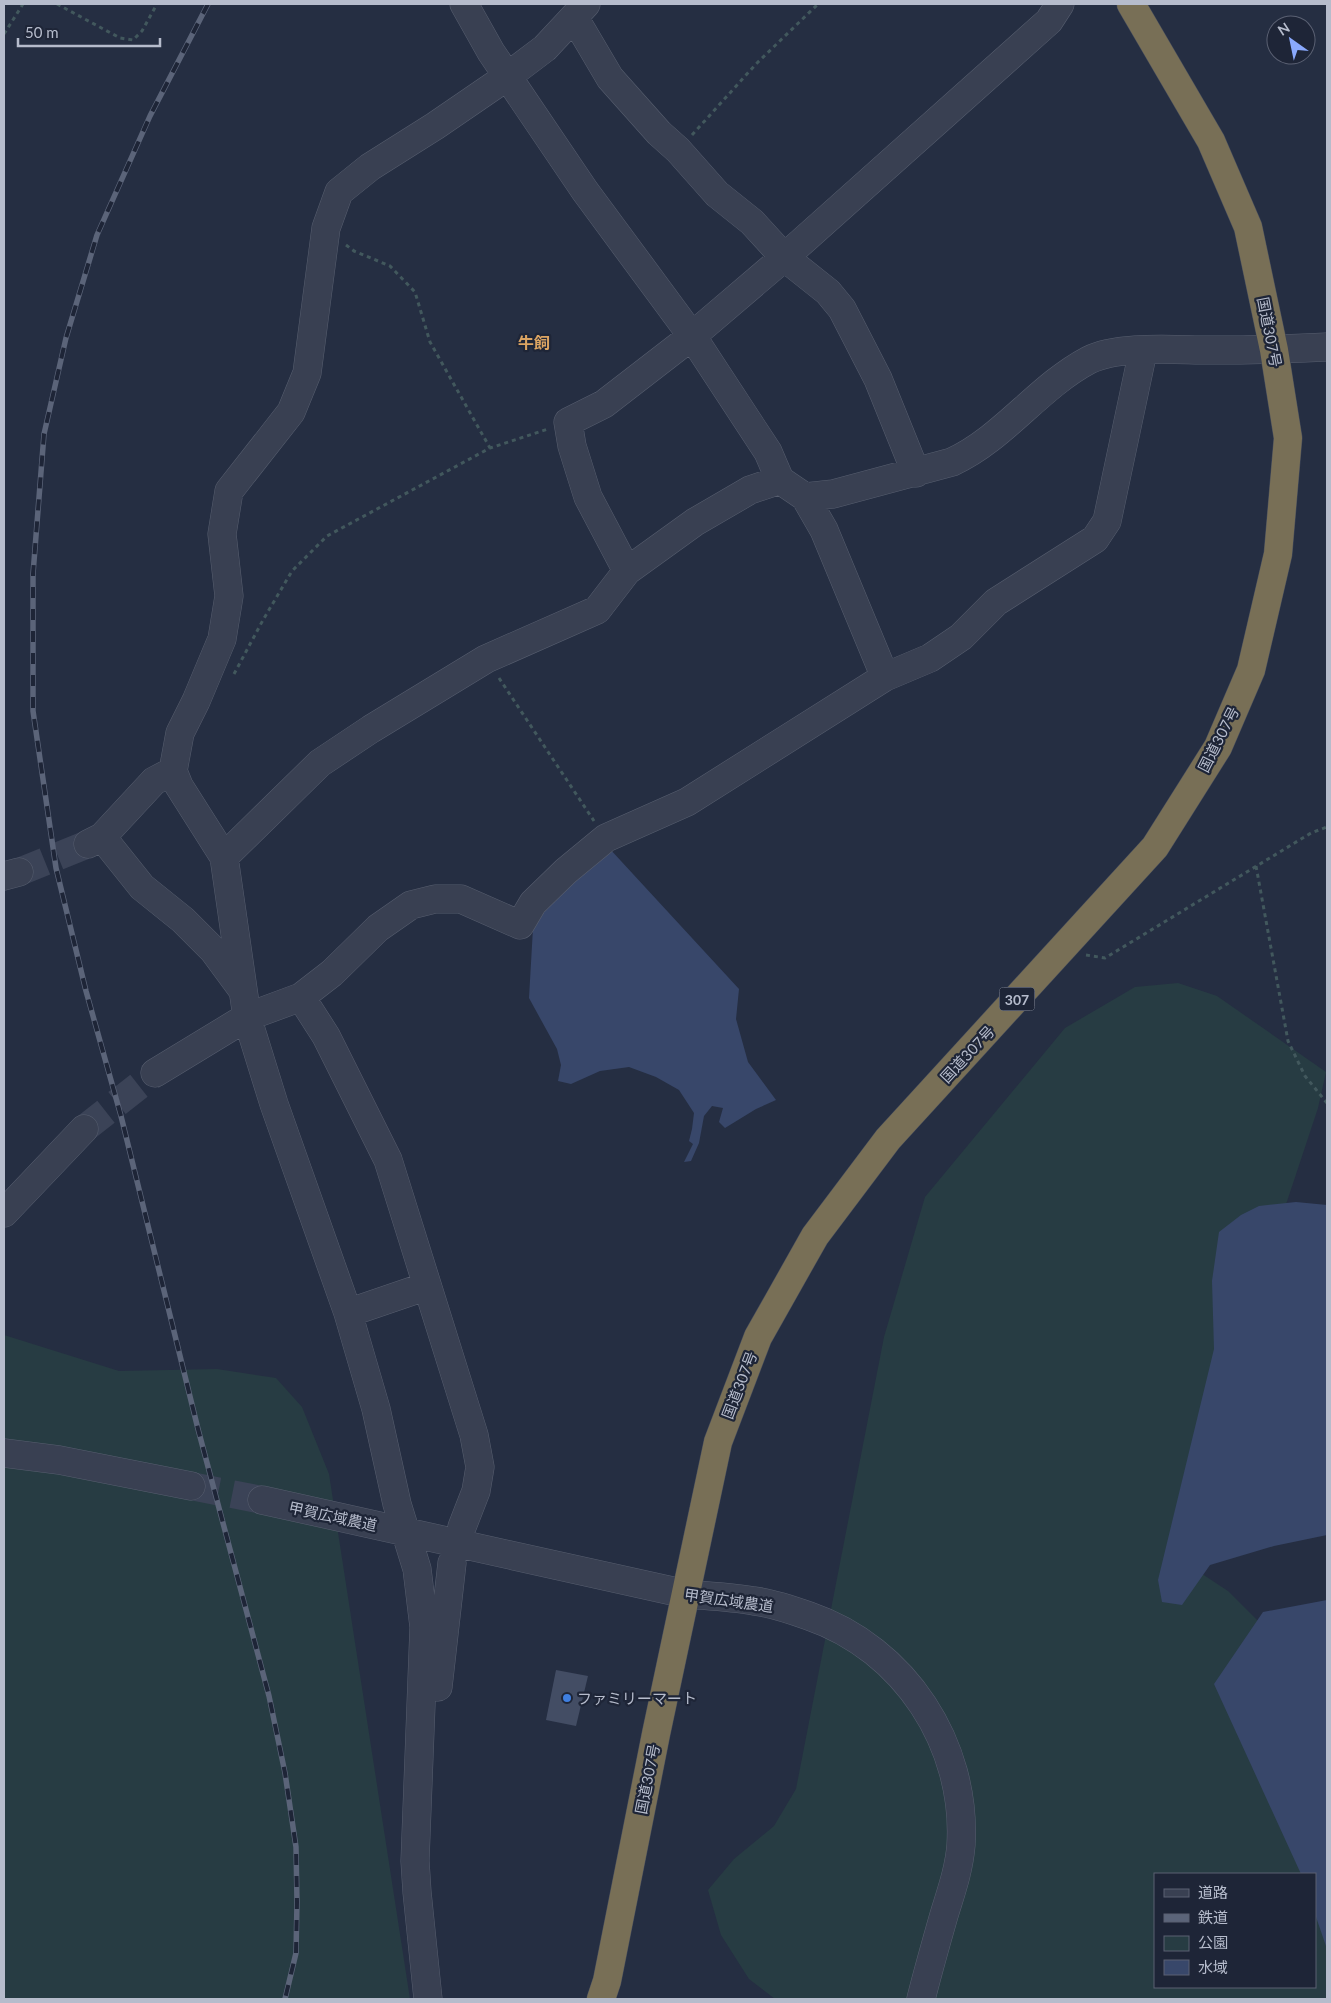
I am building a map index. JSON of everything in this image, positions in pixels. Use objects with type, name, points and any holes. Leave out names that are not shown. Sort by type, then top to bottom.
[{"type":"highway","name":"国道307号","points":[[601,1999],[607,1981],[656,1734],[718,1442],[758,1337],[815,1236],[888,1139],[1155,847],[1218,747],[1251,670],[1278,554],[1288,438],[1274,350],[1248,227],[1211,140],[1131,4]]},
{"type":"street","points":[[464,4],[491,52],[585,191],[692,336],[768,452],[780,480],[805,497],[824,530],[885,677]]},
{"type":"street","points":[[428,1999],[416,1869],[424,1627],[417,1568],[397,1504],[376,1409],[348,1313],[278,1114],[245,1004],[224,857],[180,786],[173,771],[180,734],[196,702],[222,639],[228,596],[222,534],[229,491],[291,412],[307,373],[326,228],[339,192],[370,167],[435,126],[508,76],[545,48],[580,10],[610,78],[717,194],[752,222],[784,257],[828,292],[842,309],[878,379],[916,472]]},
{"type":"street","points":[[627,571],[588,497],[572,446],[568,422],[604,404],[692,336],[784,257],[1049,10]]},
{"type":"street","points":[[805,497],[833,494],[952,462],[970,454],[1050,386],[1088,360],[1105,354],[1143,351],[1327,348]]},
{"type":"street","points":[[155,1073],[245,1004],[301,997],[332,973],[378,928],[395,914],[411,905],[435,899],[462,899],[520,924],[533,903],[566,871],[606,838],[687,802],[885,677],[930,658],[961,636],[996,602],[1095,539],[1108,521],[1143,351]]},
{"type":"street","points":[[224,857],[320,763],[371,729],[486,660],[597,610],[627,571],[694,522],[750,490],[780,480]]},
{"type":"street","points":[[173,771],[154,782],[95,840],[142,886],[183,920],[213,950],[245,1004]]},
{"type":"street","points":[[301,997],[326,1036],[388,1160],[474,1435],[480,1467],[476,1491],[462,1527]]},
{"type":"street","points":[[4,1212],[84,1129]]},
{"type":"street","points":[[348,1313],[427,1286]]},
{"type":"street","points":[[4,1454],[59,1460],[191,1486]]},
{"type":"street","name":"甲賀広域農道","points":[[262,1500],[686,1594],[755,1601],[811,1616],[864,1644],[889,1664],[908,1683],[935,1724],[950,1758],[956,1778],[962,1825],[956,1875],[921,1999]]},
{"type":"street","points":[[419,1754],[432,1745],[452,1563]]},
{"type":"path","points":[[4,34],[23,4]]},
{"type":"path","points":[[57,4],[120,38],[133,40],[142,31],[157,4]]},
{"type":"path","points":[[678,150],[756,64],[818,4]]},
{"type":"path","points":[[326,228],[354,251],[390,266],[415,292],[430,342],[490,448]]},
{"type":"path","points":[[233,676],[292,571],[327,536],[490,448],[568,422]]},
{"type":"path","points":[[486,660],[606,838]]},
{"type":"path","points":[[1060,952],[1105,958],[1311,833],[1327,827]]},
{"type":"path","points":[[1256,866],[1288,1041],[1305,1076],[1327,1103]]},
{"type":"green space","points":[[1178,983],[1217,996],[1326,1072],[1318,1108],[1174,1542],[1187,1564],[1228,1591],[1270,1633],[1327,1825],[1327,1999],[775,1999],[749,1979],[721,1935],[708,1890],[734,1859],[774,1826],[796,1789],[884,1337],[925,1197],[1065,1028],[1135,987]]},
{"type":"green space","points":[[4,1335],[119,1371],[217,1369],[276,1378],[302,1407],[329,1474],[410,1999],[4,1999]]},
{"type":"water","points":[[609,848],[739,989],[736,1019],[748,1062],[776,1100],[756,1109],[725,1128],[719,1122],[723,1108],[712,1106],[704,1116],[699,1143],[691,1161],[684,1162],[693,1144],[689,1141],[694,1113],[679,1090],[656,1077],[629,1067],[600,1071],[571,1084],[558,1081],[561,1065],[557,1049],[529,998],[533,928],[541,915],[572,880]]},
{"type":"water","points":[[1296,1202],[1327,1205],[1327,1535],[1274,1546],[1210,1565],[1182,1605],[1162,1602],[1158,1580],[1214,1349],[1212,1281],[1219,1232],[1241,1215],[1259,1206]]},
{"type":"water","points":[[1327,1600],[1327,1949],[1316,1917],[1316,1873],[1301,1873],[1214,1684],[1263,1612]]},
{"type":"building","name":"ファミリーマート","points":[[556,1670],[588,1676],[576,1726],[546,1720]]},
{"type":"tunnel","points":[[19,872],[88,844]]},
{"type":"tunnel","points":[[84,1129],[155,1073]]},
{"type":"tunnel","points":[[191,1486],[262,1500]]},
{"type":"railway","points":[[208,4],[150,116],[97,235],[66,338],[44,434],[33,574],[33,711],[56,868],[86,991],[121,1116],[198,1429],[269,1696],[285,1773],[296,1847],[297,1902],[296,1953],[285,1999]]},
{"type":"place","name":"ファミリーマート","points":[[567,1698]]},
{"type":"district","name":"牛飼","points":[[534,342]]}]
